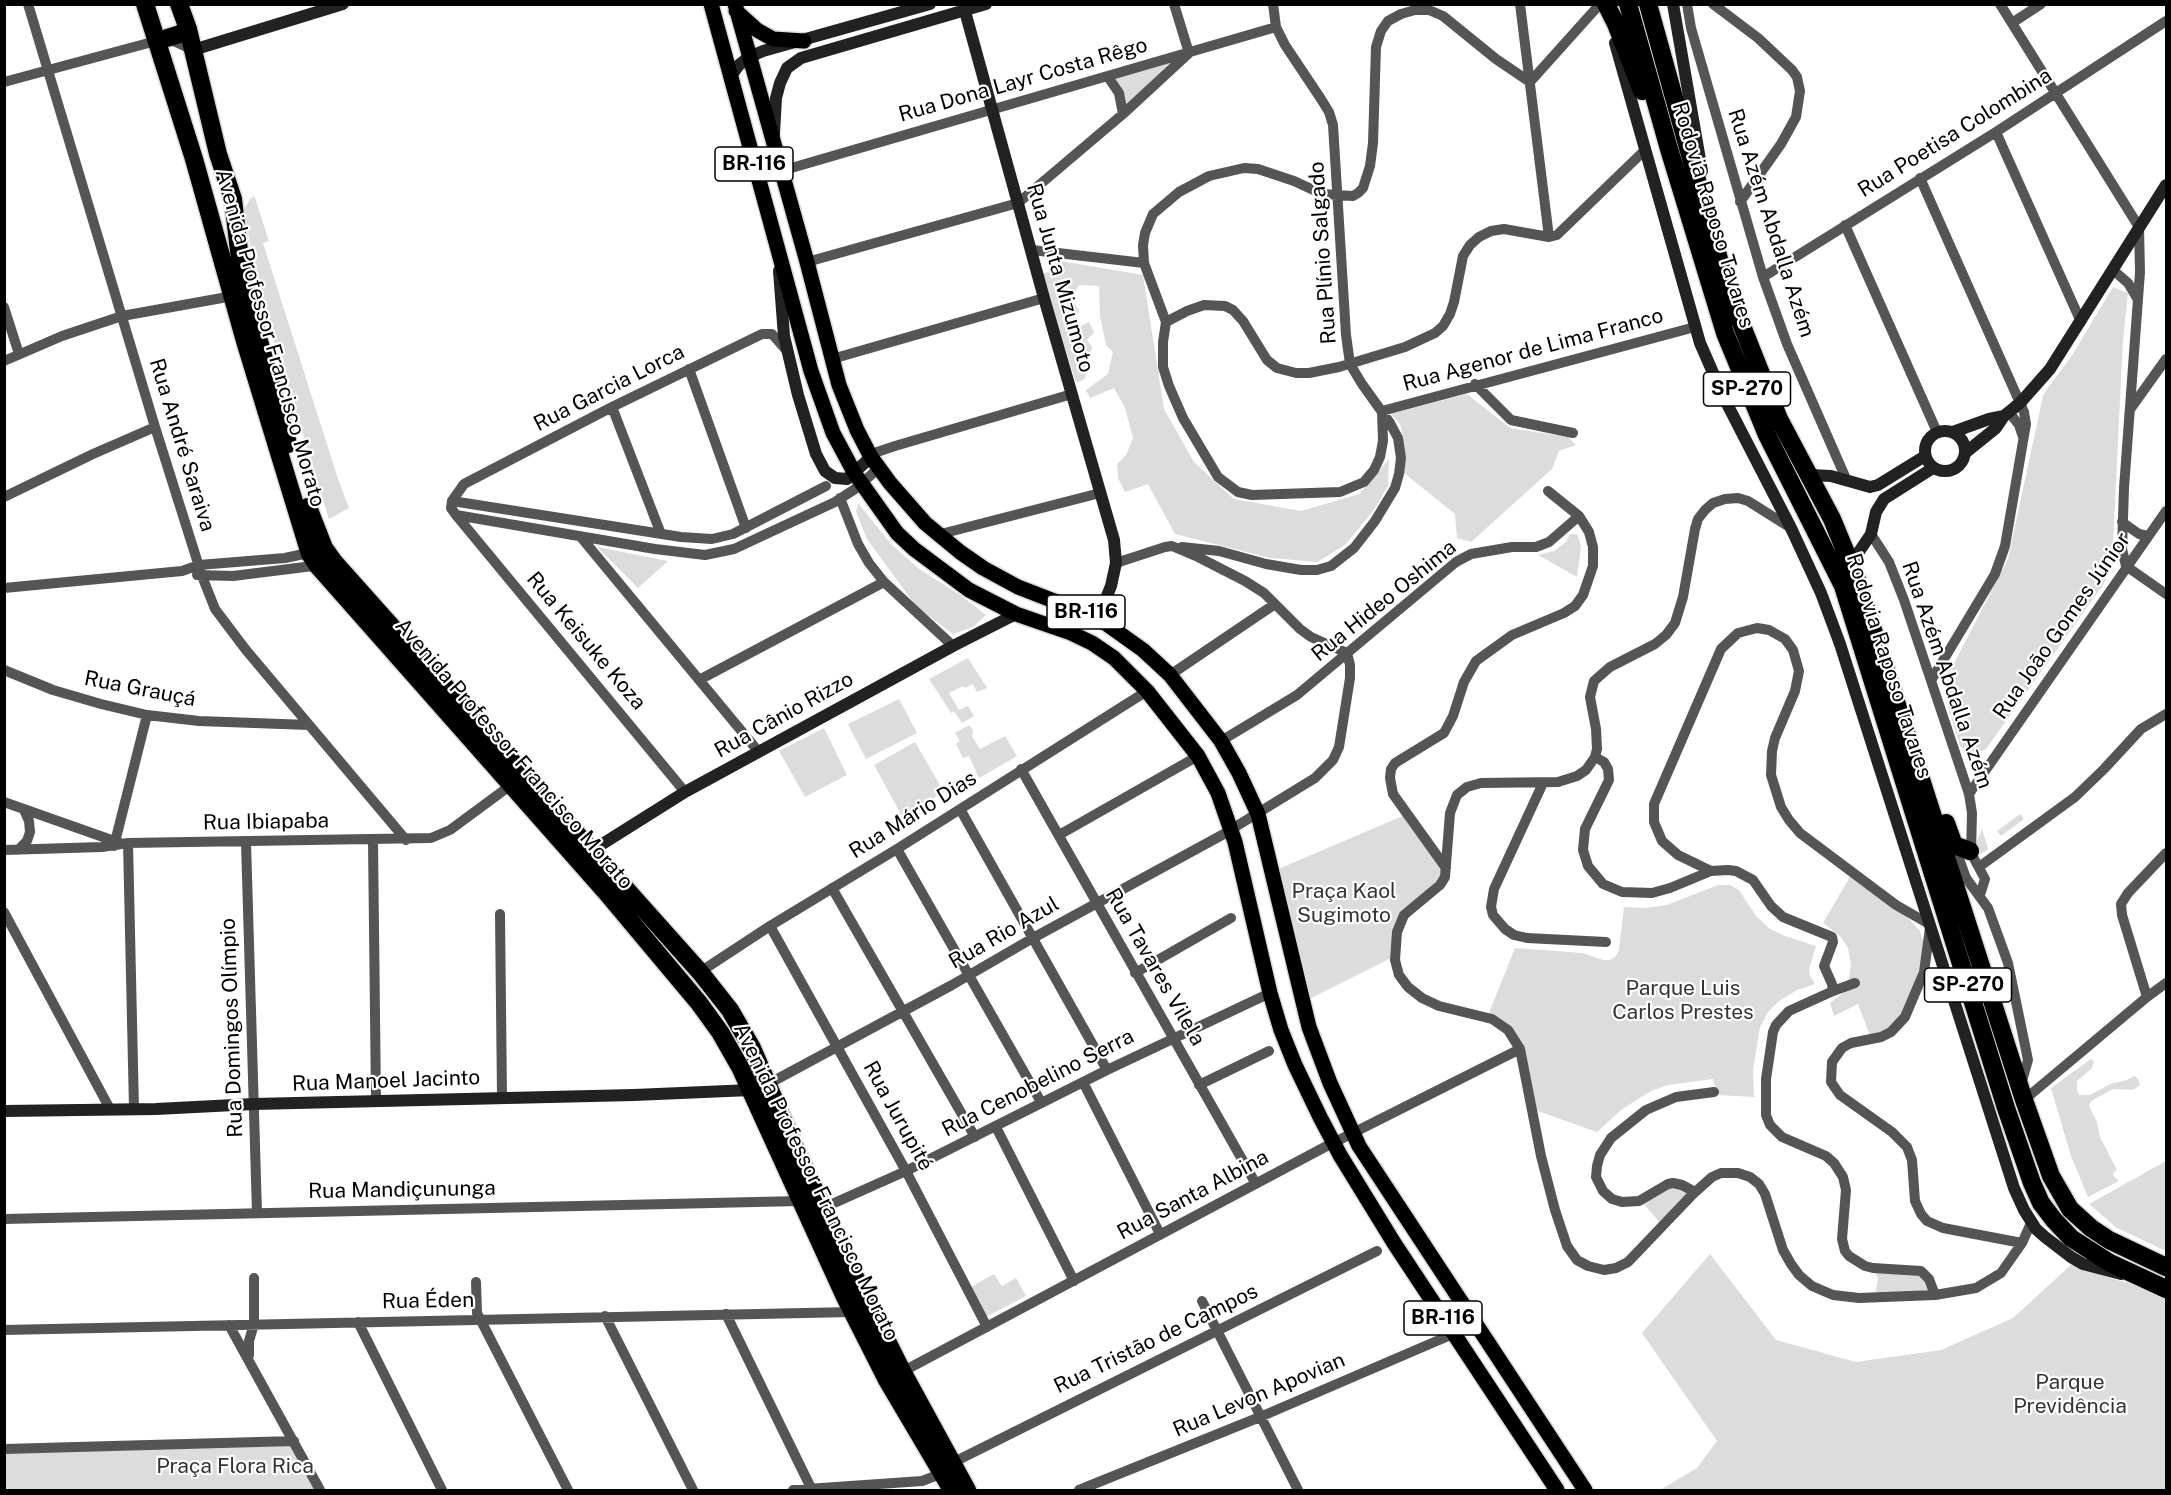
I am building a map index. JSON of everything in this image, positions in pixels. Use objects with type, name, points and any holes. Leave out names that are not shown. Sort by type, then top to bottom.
[{"type":"highway","name":"Avenida Professor Francisco Morato","points":[[144,4],[161,39],[244,341],[321,557],[512,785],[700,972],[730,1010],[742,1029],[768,1084],[895,1376]]},
{"type":"highway","name":"Avenida Professor Francisco Morato","points":[[179,4],[188,29],[218,154],[233,199],[239,250],[250,309],[314,526],[321,557],[584,856],[606,892],[699,1003],[720,1032],[741,1067],[852,1312],[895,1376],[948,1468],[967,1491]]},
{"type":"highway","points":[[1605,4],[1616,24],[1642,93],[1669,150]]},
{"type":"highway","name":"Rodovia Raposo Tavares","points":[[1628,4],[1718,311],[1744,383],[1767,435],[1843,586],[2006,1108],[2032,1183],[2041,1203],[2071,1238],[2110,1263],[2166,1289]]},
{"type":"highway","name":"Rodovia Raposo Tavares","points":[[1648,4],[1727,288],[1779,419],[1832,519],[1850,565],[1885,665],[1906,738],[2051,1176],[2070,1209],[2091,1228],[2109,1240],[2166,1267]]},
{"type":"highway","points":[[161,39],[180,34],[188,29]]},
{"type":"highway","points":[[1906,738],[1930,772],[1968,854]]},
{"type":"highway","name":"Avenida Professor Francisco Morato","points":[[948,1468],[952,1491]]},
{"type":"main road","points":[[193,50],[343,4]]},
{"type":"main road","name":"BR-116","points":[[711,4],[777,252],[822,402],[833,433],[858,479],[897,533],[914,549],[969,590],[1016,614],[1071,633],[1092,643],[1114,658],[1147,691],[1198,756],[1215,787],[1230,829],[1270,993],[1295,1065],[1333,1142],[1394,1242],[1557,1491]]},
{"type":"main road","points":[[730,76],[749,57],[930,4]]},
{"type":"main road","points":[[773,143],[778,90],[787,68],[794,62],[964,7],[986,4]]},
{"type":"main road","points":[[1605,4],[1695,327],[1724,398],[1791,528],[1821,593],[1840,644],[2014,1188],[2031,1222],[2045,1237],[2071,1257],[2083,1264],[2139,1277]]},
{"type":"main road","name":"Rua Azém Abdalla Azém","points":[[1673,4],[1711,229]]},
{"type":"main road","name":"Rua Junta Mizumoto","points":[[964,7],[1044,298],[1114,540],[1116,563]]},
{"type":"main road","points":[[736,8],[757,30],[773,39],[804,40]]},
{"type":"main road","name":"BR-116","points":[[736,8],[832,359],[849,412],[875,462],[913,510],[937,535],[983,568],[1001,578],[1098,618],[1143,650],[1170,675],[1221,741],[1258,814],[1309,1027],[1330,1083],[1359,1146],[1585,1491]]},
{"type":"main road","points":[[1965,453],[1996,428],[2006,414],[2020,403],[2050,369],[2166,185]]},
{"type":"main road","points":[[777,252],[784,336],[798,395],[816,454],[825,471],[840,480],[858,479],[875,462]]},
{"type":"main road","points":[[1953,432],[1962,441],[1965,453],[1962,463],[1953,470],[1943,471],[1933,468],[1925,456],[1927,442],[1937,432],[1953,432],[2006,414]]},
{"type":"main road","points":[[1810,475],[1831,476],[1862,486],[1878,485],[1925,456]]},
{"type":"main road","points":[[1850,565],[1871,534],[1876,512],[1884,499],[1933,468]]},
{"type":"main road","points":[[1098,618],[1111,586],[1116,563]]},
{"type":"main road","name":"Rua Cânio Rizzo","points":[[584,856],[685,792],[1016,614]]},
{"type":"main road","name":"Rua Manoel Jacinto","points":[[4,1111],[634,1095],[751,1090],[768,1084]]},
{"type":"street","name":"Rua André Saraiva","points":[[28,4],[154,427],[200,571],[221,619],[406,840]]},
{"type":"street","points":[[807,262],[1018,203],[1123,114],[1189,53],[1174,4]]},
{"type":"street","name":"Rua Plínio Salgado","points":[[1116,563],[1172,546],[1197,547],[1266,564],[1301,570],[1317,570],[1339,562],[1354,548],[1375,521],[1395,488],[1399,474],[1401,458],[1398,438],[1350,364],[1346,335],[1333,125],[1329,112],[1285,45],[1276,27],[1273,4]]},
{"type":"street","points":[[1520,4],[1549,237]]},
{"type":"street","points":[[1530,82],[1600,4]]},
{"type":"street","name":"Rua Azém Abdalla Azém","points":[[1687,4],[1691,28],[1763,277],[1787,344],[1847,481]]},
{"type":"street","points":[[1713,4],[1758,38],[1792,70],[1797,77],[1800,91],[1796,117],[1781,144],[1740,202]]},
{"type":"street","points":[[2000,4],[2139,227],[2141,254],[2122,549],[2126,566],[2166,594]]},
{"type":"street","points":[[2012,23],[2041,4]]},
{"type":"street","points":[[1382,411],[1383,434],[1380,457],[1374,470],[1364,482],[1340,492],[1265,495],[1238,492],[1218,477],[1211,468],[1168,386],[1162,356],[1166,322],[1144,264],[1145,232],[1153,214],[1179,192],[1209,176],[1244,168],[1258,169],[1294,181],[1322,194],[1353,196],[1363,188],[1370,166],[1373,143],[1376,47],[1381,31],[1388,21],[1401,14],[1415,10],[1429,10],[1443,16],[1496,59],[1530,82]]},
{"type":"street","name":"Rua Poetisa Colombina","points":[[1763,277],[1996,132],[2166,21]]},
{"type":"street","name":"Rua Dona Layr Costa Rêgo","points":[[781,171],[1276,27]]},
{"type":"street","points":[[4,82],[161,39],[193,50]]},
{"type":"street","points":[[1108,77],[1119,93],[1123,114]]},
{"type":"street","points":[[1996,132],[2081,322]]},
{"type":"street","points":[[1166,322],[1204,305],[1225,306],[1233,310],[1243,321],[1267,360],[1277,368],[1296,373],[1310,373],[1350,364],[1405,347],[1435,333],[1443,326],[1454,302],[1463,256],[1479,237],[1491,231],[1504,229],[1549,237],[1557,235],[1645,150]]},
{"type":"street","points":[[1920,178],[2026,418],[2005,546],[1995,574],[1932,680]]},
{"type":"street","points":[[1845,225],[1937,432]]},
{"type":"street","points":[[1032,250],[1144,264]]},
{"type":"street","points":[[2113,270],[2133,289],[2138,301]]},
{"type":"street","points":[[4,361],[62,336],[122,316],[233,296]]},
{"type":"street","points":[[832,359],[1044,298]]},
{"type":"street","points":[[4,307],[19,354]]},
{"type":"street","name":"Rua Agenor de Lima Franco","points":[[1382,411],[1475,384],[1695,327]]},
{"type":"street","name":"Rua Garcia Lorca","points":[[452,501],[464,484],[612,407],[762,334],[772,334],[788,351]]},
{"type":"street","points":[[2130,409],[2166,359]]},
{"type":"street","points":[[689,369],[746,528]]},
{"type":"street","points":[[1475,384],[1511,420],[1573,433]]},
{"type":"street","points":[[875,462],[877,452],[1072,394]]},
{"type":"street","points":[[612,407],[661,534]]},
{"type":"street","points":[[2006,414],[2019,425],[2024,440]]},
{"type":"street","points":[[4,497],[154,427]]},
{"type":"street","points":[[825,471],[826,486],[837,500],[869,563],[884,582],[953,646]]},
{"type":"street","points":[[826,486],[746,528],[712,539],[661,534],[452,501],[451,507],[456,515],[690,554],[719,553],[756,539],[837,500],[858,479]]},
{"type":"street","points":[[1447,868],[1393,794],[1391,769],[1395,763],[1444,733],[1454,716],[1464,682],[1476,662],[1512,635],[1564,613],[1575,606],[1583,595],[1593,566],[1593,548],[1589,532],[1579,516],[1548,491]]},
{"type":"street","points":[[937,535],[1100,493]]},
{"type":"street","points":[[1791,528],[1748,501],[1738,498],[1719,501],[1705,510],[1698,519],[1695,529],[1681,604],[1674,623],[1666,635],[1655,644],[1610,666],[1594,681],[1590,697],[1597,740],[1595,756],[1586,770],[1577,776],[1558,782],[1481,783],[1467,787],[1457,795],[1450,813],[1445,877],[1440,885],[1404,915],[1400,922],[1395,946],[1395,960],[1399,975],[1408,987],[1422,998],[1439,1006],[1492,1019],[1501,1023],[1508,1030],[1520,1049],[1541,1156],[1567,1246],[1577,1260],[1588,1266],[1604,1270],[1617,1268],[1628,1262],[1712,1177],[1731,1172],[1750,1177],[1766,1194],[1784,1250],[1799,1275],[1824,1292],[1859,1298],[1965,1292],[1989,1282],[2001,1273],[2022,1243],[2031,1222]]},
{"type":"street","name":"Rua João Gomes Júnior","points":[[1969,794],[2166,511]]},
{"type":"street","name":"Rua Keisuke Koza","points":[[456,515],[685,792]]},
{"type":"street","name":"Rua Hideo Oshima","points":[[1221,741],[1297,695],[1456,562],[1471,554],[1536,547],[1549,542],[1579,516]]},
{"type":"street","points":[[2122,522],[2139,534],[2148,536]]},
{"type":"street","name":"Rua Azém Abdalla Azém","points":[[1871,534],[1889,562],[1932,680],[1969,794],[1972,813],[1966,878],[1988,908],[2008,963],[2027,1049],[2027,1071],[2022,1094]]},
{"type":"street","points":[[580,536],[758,752]]},
{"type":"street","points":[[1172,546],[1245,581],[1264,593],[1294,624],[1311,637],[1347,653]]},
{"type":"street","points":[[4,588],[182,571],[233,576],[321,557]]},
{"type":"street","points":[[699,680],[884,582]]},
{"type":"street","points":[[1170,675],[1275,604]]},
{"type":"street","points":[[1711,871],[1678,855],[1662,841],[1654,822],[1654,804],[1721,649],[1738,633],[1757,628],[1769,630],[1785,639],[1793,650],[1799,670],[1795,692],[1775,738],[1772,751],[1771,775],[1781,807],[1789,820],[1810,840],[1896,905],[1930,926],[1924,972],[1905,1017],[1891,1032],[1851,1043],[1842,1048],[1833,1062],[1831,1082],[1840,1095],[1892,1132],[1907,1147],[1912,1160],[1915,1201],[1927,1221],[1943,1228],[2022,1243]]},
{"type":"street","name":"Rua Rio Azul","points":[[768,1084],[902,1013],[1258,814],[1315,778],[1334,760],[1339,747],[1350,678],[1347,653]]},
{"type":"street","name":"Rua Grauçá","points":[[4,670],[53,690],[147,715],[199,721],[309,726]]},
{"type":"street","name":"Rua Mário Dias","points":[[700,972],[1147,691]]},
{"type":"street","points":[[1980,895],[1985,879],[1968,854],[2075,797],[2104,770],[2141,729],[2166,714]]},
{"type":"street","points":[[134,1109],[120,843],[147,715]]},
{"type":"street","points":[[1059,835],[1198,756]]},
{"type":"street","points":[[1595,756],[1604,762],[1608,769],[1609,780],[1588,822],[1583,838],[1584,859],[1603,884],[1622,892],[1652,893],[1711,871],[1728,870],[1745,875],[1753,880],[1771,906],[1783,917],[1832,937],[1833,942],[1824,966],[1833,991]]},
{"type":"street","name":"Rua Tavares Vilela","points":[[1021,769],[1256,1184]]},
{"type":"street","points":[[1543,783],[1494,889],[1491,907],[1493,915],[1505,929],[1527,938],[1606,942]]},
{"type":"street","name":"Rua Ibiapaba","points":[[4,850],[120,843],[373,841],[431,838],[450,830],[512,785]]},
{"type":"street","points":[[4,802],[120,843]]},
{"type":"street","points":[[960,809],[1107,1070]]},
{"type":"street","points":[[18,850],[27,841],[30,832],[29,821],[24,810]]},
{"type":"street","points":[[373,841],[376,1101]]},
{"type":"street","name":"Rua Domingos Olímpio","points":[[246,842],[257,1213]]},
{"type":"street","points":[[897,849],[1041,1102]]},
{"type":"street","points":[[2147,997],[2122,915],[2121,904],[2127,893],[2166,853]]},
{"type":"street","points":[[832,888],[975,1137]]},
{"type":"street","points":[[4,912],[110,1109]]},
{"type":"street","points":[[500,914],[502,1097]]},
{"type":"street","points":[[1135,973],[1231,918]]},
{"type":"street","name":"Rua Jurupité","points":[[771,926],[906,1172],[987,1327]]},
{"type":"street","points":[[1855,983],[1799,1005],[1789,1011],[1776,1025],[1770,1050],[1766,1115],[1770,1125],[1782,1137],[1826,1156],[1844,1177],[1846,1190],[1842,1239],[1849,1256],[1873,1268],[1921,1271],[1929,1279],[1935,1295]]},
{"type":"street","points":[[2022,1094],[2166,983]]},
{"type":"street","name":"Rua Cenobelino Serra","points":[[823,1208],[906,1172],[1041,1102],[1270,993]]},
{"type":"street","name":"Rua Santa Albina","points":[[895,1376],[1333,1142],[1520,1049]]},
{"type":"street","points":[[1199,1085],[1269,1051]]},
{"type":"street","points":[[1083,1082],[1160,1234]]},
{"type":"street","points":[[1695,1192],[1673,1183],[1639,1201],[1622,1202],[1612,1199],[1603,1191],[1596,1176],[1597,1166],[1600,1155],[1611,1138],[1647,1110],[1677,1097],[1714,1092]]},
{"type":"street","points":[[996,1126],[1074,1281]]},
{"type":"street","name":"Rua Mandiçununga","points":[[4,1219],[800,1201]]},
{"type":"street","name":"Rua Tristão de Campos","points":[[793,1491],[924,1486],[948,1468],[1377,1251]]},
{"type":"street","points":[[249,1359],[249,1341],[254,1324],[254,1278]]},
{"type":"street","points":[[476,1282],[476,1308],[568,1491]]},
{"type":"street","points":[[1202,1301],[1298,1491]]},
{"type":"street","name":"Rua Éden","points":[[4,1330],[852,1312]]},
{"type":"street","points":[[726,1314],[812,1490]]},
{"type":"street","points":[[605,1316],[693,1491]]},
{"type":"street","points":[[358,1322],[442,1491]]},
{"type":"street","points":[[229,1324],[320,1491]]},
{"type":"street","name":"Rua Levon Apovian","points":[[1079,1491],[1454,1334]]},
{"type":"street","points":[[4,1449],[294,1441]]},
{"type":"green space","points":[[1182,58],[1124,109],[1112,77]]},
{"type":"green space","points":[[254,195],[269,241],[263,243],[349,508],[329,519],[258,289],[244,210]]},
{"type":"green space","points":[[1049,259],[1143,275],[1164,409],[1194,462],[1234,499],[1301,511],[1359,494],[1389,459],[1388,486],[1373,511],[1345,545],[1317,562],[1270,558],[1175,534],[1148,484],[1125,492],[1118,478],[1117,464],[1126,455],[1133,438],[1125,408],[1114,388],[1090,398],[1086,390],[1108,374],[1113,352],[1106,345],[1100,316],[1099,286],[1079,285],[1072,298],[1079,311],[1071,322],[1077,328],[1089,322],[1094,332],[1087,340],[1092,347],[1085,379],[1076,383],[1042,273],[1052,272]]},
{"type":"green space","points":[[2113,287],[2128,293],[2123,340],[2113,544],[2109,573],[2103,585],[1986,749],[1975,754],[1968,753],[1960,746],[1948,707],[1946,687],[1949,673],[2008,559],[2043,396],[2071,357]]},
{"type":"green space","points":[[1467,394],[1510,428],[1568,437],[1576,445],[1559,451],[1552,469],[1471,542],[1457,538],[1455,514],[1404,473],[1403,436],[1400,424],[1391,414]]},
{"type":"green space","points":[[858,503],[892,545],[918,568],[986,615],[973,627],[953,634],[916,606],[867,539],[856,512]]},
{"type":"green space","points":[[1570,534],[1577,534],[1581,546],[1577,577],[1538,555],[1554,551],[1566,542]]},
{"type":"green space","points":[[597,547],[668,561],[638,588]]},
{"type":"green space","points":[[968,658],[987,688],[977,692],[973,684],[949,693],[959,710],[968,706],[974,716],[962,723],[954,711],[951,713],[929,679]]},
{"type":"green space","points":[[899,699],[917,733],[866,759],[848,724]]},
{"type":"green space","points":[[969,725],[973,730],[972,736],[980,749],[1005,736],[1017,756],[979,778],[969,756],[963,758],[956,744],[960,741],[955,733]]},
{"type":"green space","points":[[824,728],[847,775],[805,797],[779,751]]},
{"type":"green space","points":[[915,742],[944,792],[902,816],[874,765]]},
{"type":"green space","points":[[2020,814],[2024,819],[2001,836],[1997,831]]},
{"type":"green space","name":"Praça Kaol Sugimoto","points":[[1405,815],[1444,868],[1437,881],[1399,917],[1391,958],[1307,1000],[1276,870]]},
{"type":"green space","points":[[1982,829],[1988,849],[1979,855],[1975,854],[1975,846]]},
{"type":"green space","points":[[1851,875],[1908,918],[1920,931],[1924,943],[1921,964],[1904,1012],[1895,1026],[1870,1036],[1858,1004],[1834,1016],[1830,1003],[1847,990],[1851,965],[1848,948],[1841,937],[1823,923]]},
{"type":"green space","name":"Parque Luis Carlos Prestes","points":[[1718,885],[1730,885],[1739,890],[1756,916],[1770,929],[1816,946],[1809,969],[1815,984],[1797,990],[1779,1001],[1768,1012],[1760,1027],[1753,1069],[1754,1097],[1718,1095],[1713,1079],[1668,1085],[1651,1091],[1621,1110],[1597,1132],[1532,1109],[1518,1046],[1487,1018],[1515,948],[1583,953],[1610,960],[1619,950],[1624,907],[1645,908],[1667,905]]},
{"type":"green space","points":[[2091,1059],[2094,1061],[2092,1068],[2077,1081],[2079,1095],[2090,1095],[2110,1084],[2134,1076],[2140,1085],[2133,1090],[2113,1089],[2091,1101],[2089,1106],[2097,1122],[2100,1137],[2117,1170],[2113,1175],[2119,1181],[2088,1197],[2071,1156],[2051,1088]]},
{"type":"green space","points":[[2166,1161],[2166,1251],[2117,1228],[2089,1204]]},
{"type":"green space","points":[[1668,1185],[1693,1194],[1663,1226],[1641,1201]]},
{"type":"green space","name":"Parque Previdência","points":[[1710,1254],[1776,1340],[1856,1362],[1941,1350],[2013,1318],[2072,1264],[2142,1287],[2166,1298],[2166,1490],[1660,1490],[1697,1468],[1717,1441],[1642,1333]]},
{"type":"green space","points":[[1873,1268],[1916,1269],[1935,1295],[1875,1297],[1878,1278]]},
{"type":"green space","points":[[994,1274],[1002,1286],[1016,1278],[1026,1296],[986,1317],[971,1287]]},
{"type":"green space","name":"Praça Flora Rica","points":[[294,1441],[320,1490],[5,1490],[4,1449],[238,1443],[265,1447]]}]
